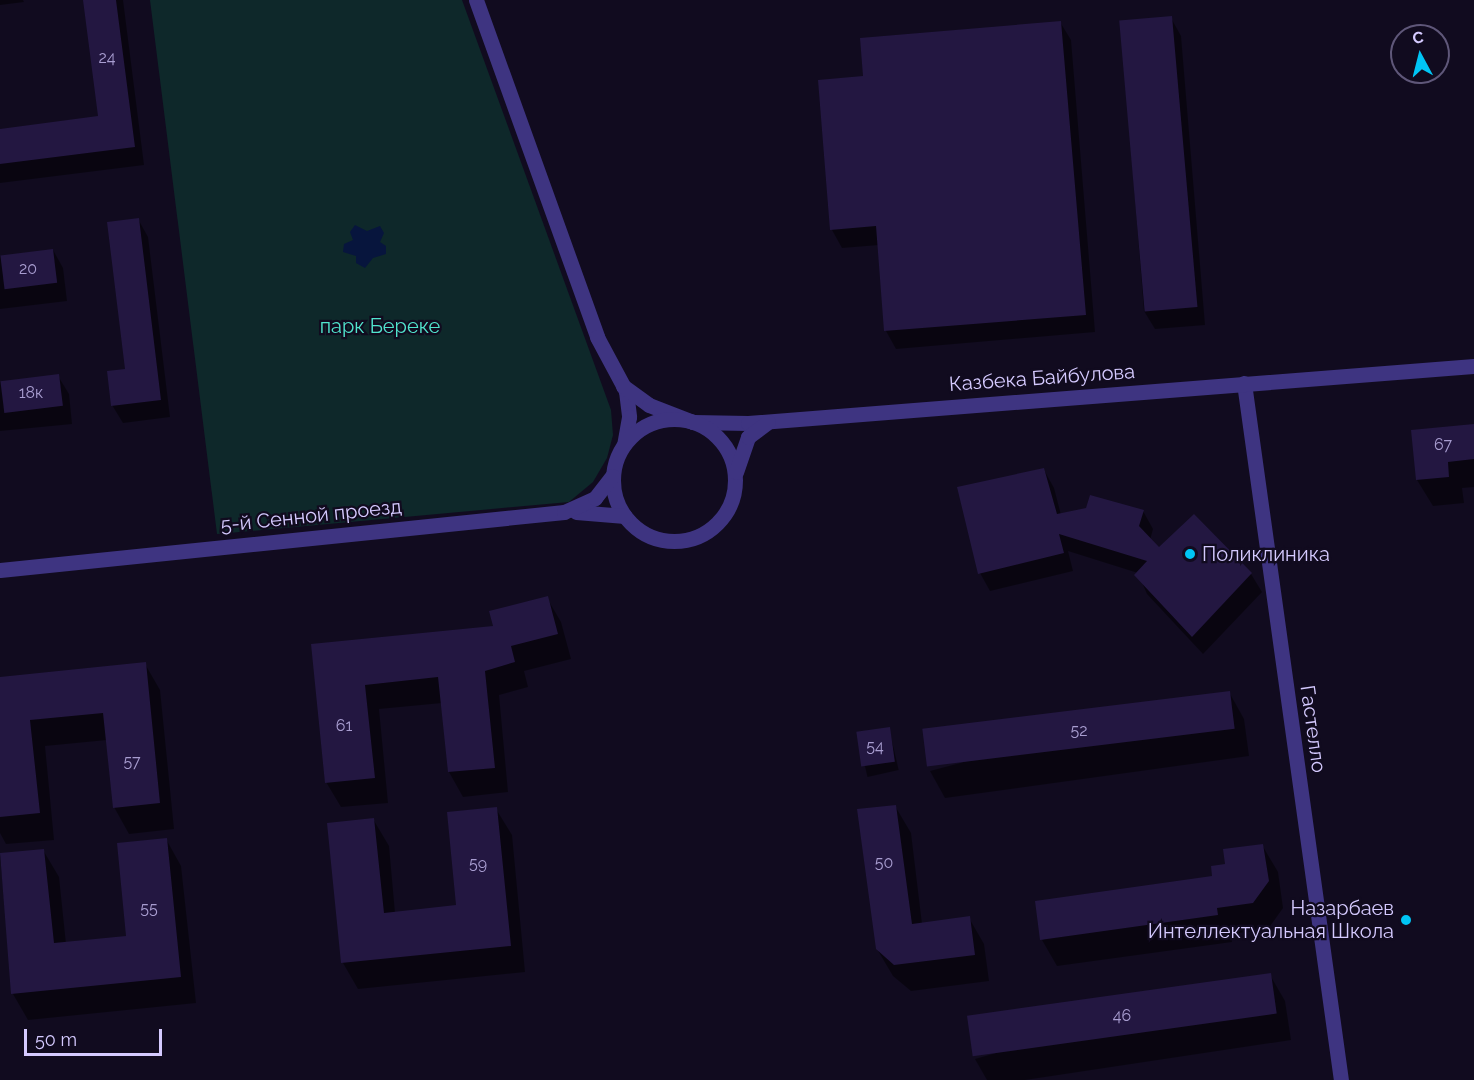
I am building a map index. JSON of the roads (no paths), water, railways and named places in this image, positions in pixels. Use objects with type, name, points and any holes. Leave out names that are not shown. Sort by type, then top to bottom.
[{"type":"street","points":[[476,0],[597,337],[623,386],[629,411],[624,444],[612,476],[615,498],[625,516],[655,538],[674,541],[693,537],[724,514],[744,443],[768,422]]},
{"type":"street","name":"Казбека Байбулова","points":[[623,386],[649,405],[693,422],[768,422],[1474,366]]},
{"type":"street","name":"Гастелло","points":[[1244,383],[1341,1080]]},
{"type":"street","points":[[624,444],[638,430],[655,422],[674,418],[693,422],[723,443],[735,479]]},
{"type":"street","name":"5-й Сенной проезд","points":[[0,570],[564,513],[596,498],[612,476]]},
{"type":"street","points":[[564,513],[600,511],[625,516]]},
{"type":"water","points":[[355,225],[367,231],[380,226],[384,233],[380,242],[386,246],[386,254],[373,258],[365,268],[356,263],[356,256],[343,252],[344,244],[353,240],[350,232]]},
{"type":"place","name":"Поликлиника","points":[[1190,554]]},
{"type":"place","name":"Назарбаев Интеллектуальная Школа","points":[[1406,920]]},
{"type":"park label","name":"парк Береке","points":[[380,326]]}]
